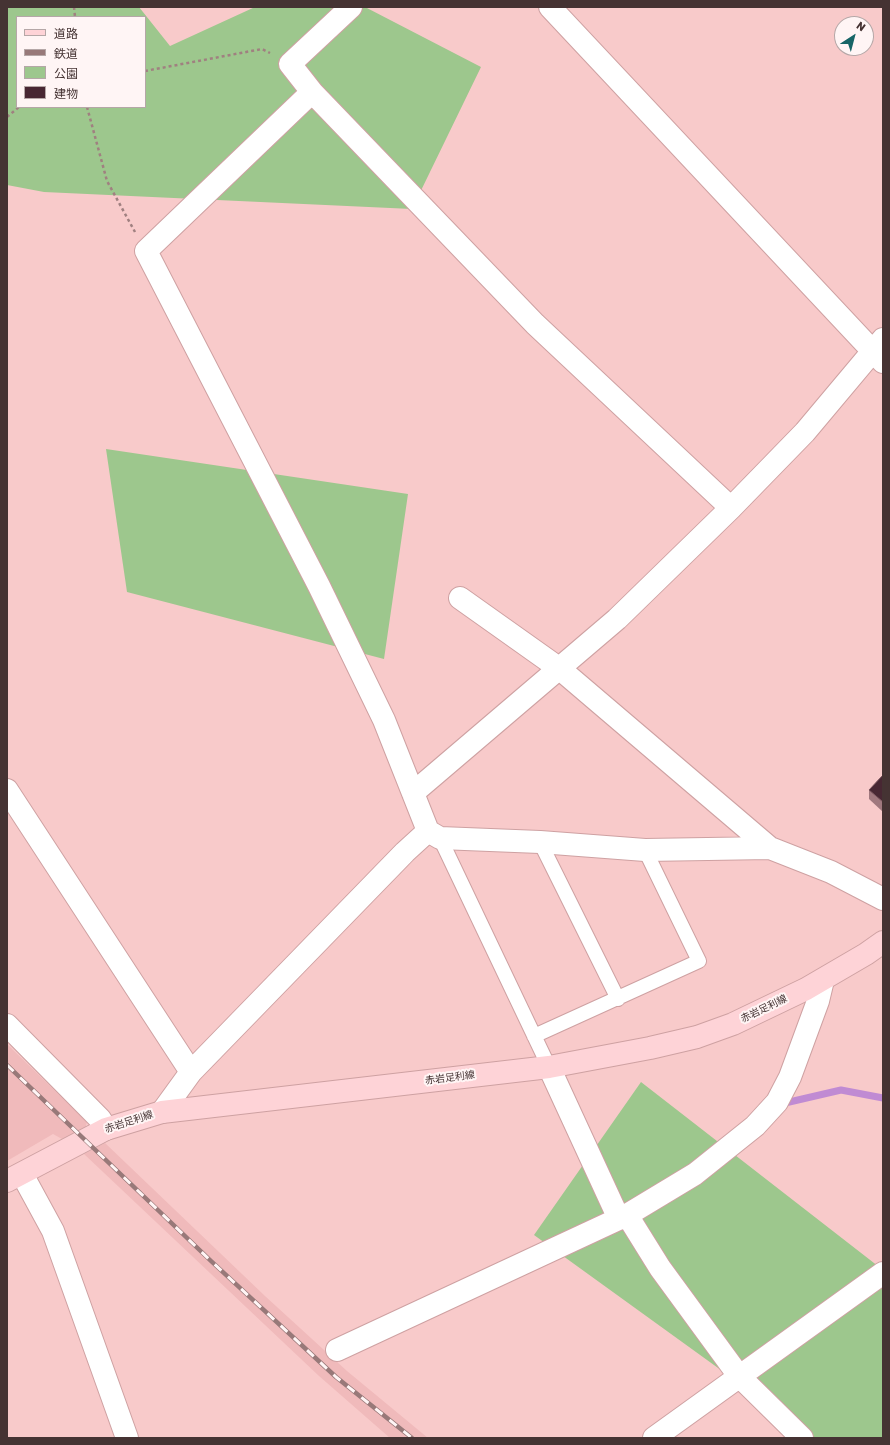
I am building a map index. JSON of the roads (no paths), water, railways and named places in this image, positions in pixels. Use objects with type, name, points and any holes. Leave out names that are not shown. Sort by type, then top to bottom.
[{"type":"main road","name":"赤岩足利線","points":[[14,1178],[106,1129],[162,1112],[549,1067],[619,1055],[697,1037],[733,1024],[823,980],[883,942]]},
{"type":"street","points":[[351,7],[290,64],[312,92],[535,324],[731,508]]},
{"type":"street","points":[[413,794],[560,669],[617,618],[731,508],[805,432],[880,351],[550,7]]},
{"type":"street","points":[[312,92],[146,251],[319,586],[384,720],[413,794],[434,835]]},
{"type":"street","points":[[460,598],[560,669],[770,848],[831,872],[883,899]]},
{"type":"street","points":[[7,790],[191,1072]]},
{"type":"street","points":[[162,1112],[191,1072],[405,852],[434,835],[644,850],[770,848]]},
{"type":"street","points":[[337,1350],[623,1217],[695,1174],[755,1126],[777,1102],[792,1070],[818,1001],[823,980]]},
{"type":"street","points":[[7,1025],[100,1119],[106,1129]]},
{"type":"street","points":[[549,1067],[623,1217],[739,1376],[802,1438]]},
{"type":"street","points":[[14,1178],[53,1231],[127,1438]]},
{"type":"street","points":[[654,1438],[883,1273]]},
{"type":"lane","points":[[434,835],[549,1067]]},
{"type":"lane","points":[[540,842],[618,1000]]},
{"type":"lane","points":[[534,1036],[618,1000],[699,961],[644,850]]},
{"type":"waterway","points":[[785,1103],[841,1090],[883,1098]]},
{"type":"railway","points":[[7,1065],[211,1261],[336,1377],[412,1438]]}]
